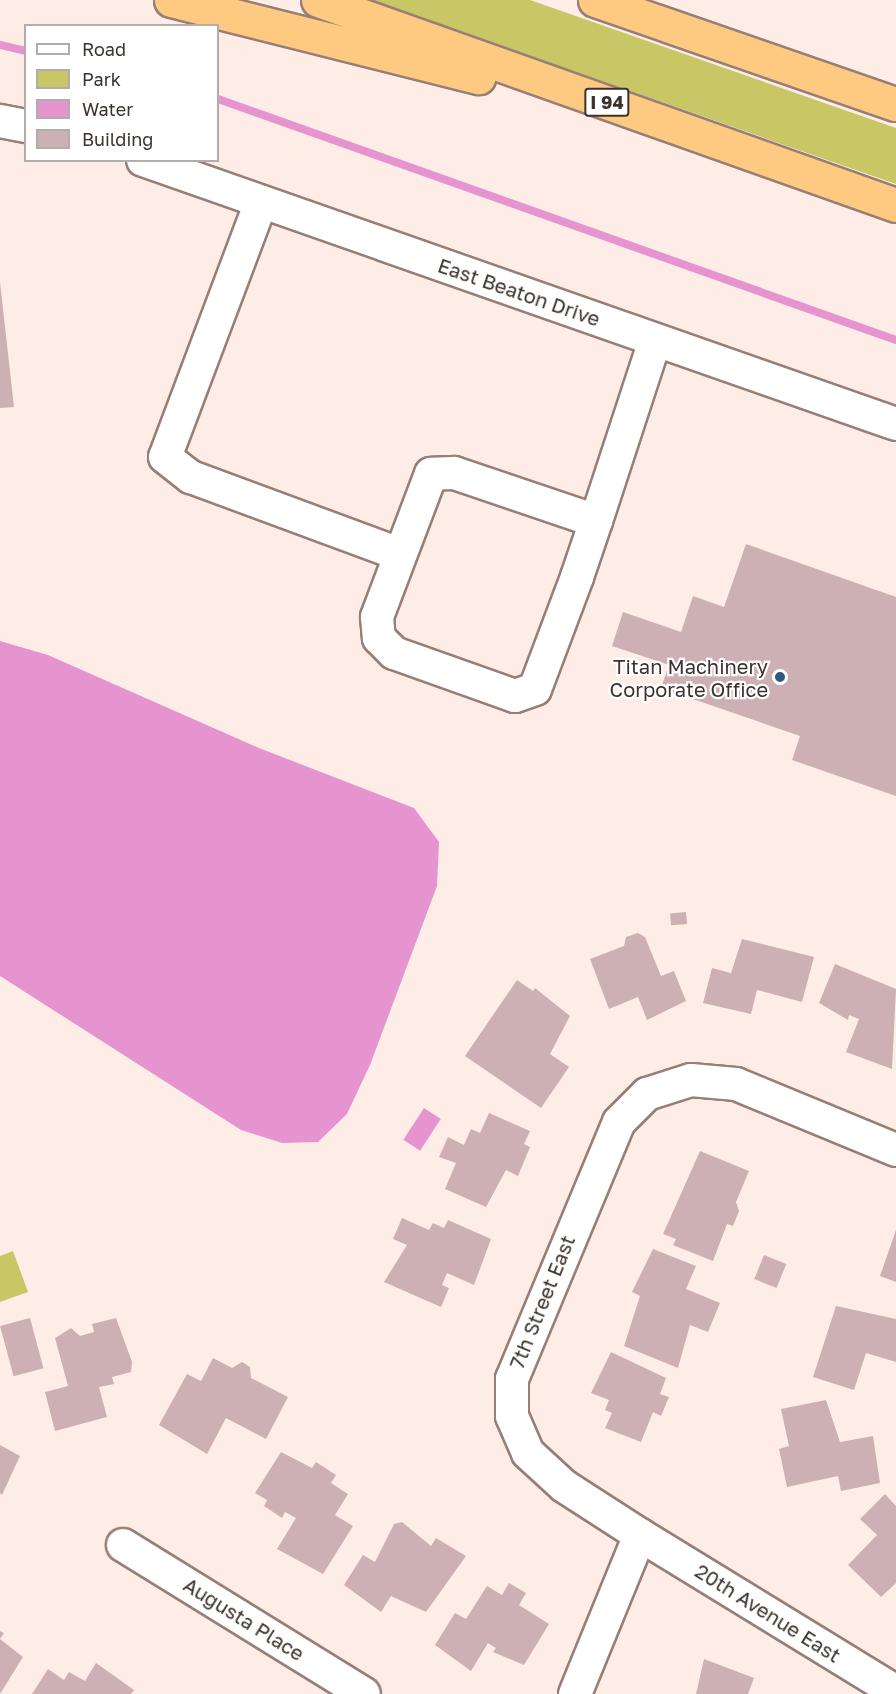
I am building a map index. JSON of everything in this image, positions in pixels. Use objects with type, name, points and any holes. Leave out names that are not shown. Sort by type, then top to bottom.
[{"type":"highway","points":[[171,0],[671,125]]},
{"type":"highway","name":"I 94","points":[[318,0],[896,205]]},
{"type":"highway","points":[[603,2],[896,104]]},
{"type":"street","points":[[0,121],[24,126]]},
{"type":"street","name":"East Beaton Drive","points":[[149,162],[896,424]]},
{"type":"street","points":[[261,202],[165,458],[191,477],[399,554]]},
{"type":"street","points":[[596,521],[454,473],[431,474],[377,617],[379,638],[394,653],[515,696],[535,688],[596,521],[655,340]]},
{"type":"street","name":"7th Street East","points":[[640,1535],[564,1486],[528,1453],[512,1416],[512,1378],[619,1122],[647,1094],[691,1080],[736,1084],[896,1150]]},
{"type":"street","points":[[575,1694],[640,1535]]},
{"type":"street","name":"20th Avenue East","points":[[640,1535],[896,1692]]},
{"type":"street","name":"Augusta Place","points":[[123,1545],[364,1694]]},
{"type":"green space","points":[[370,0],[530,0],[896,128],[896,184]]},
{"type":"green space","points":[[13,1251],[28,1292],[0,1302],[0,1256]]},
{"type":"water","points":[[0,641],[48,655],[259,748],[414,808],[439,842],[437,886],[370,1065],[347,1114],[318,1142],[282,1143],[241,1130],[0,976]]},
{"type":"water","points":[[424,1108],[441,1119],[420,1151],[403,1140]]},
{"type":"building","points":[[0,282],[14,407],[0,408]]},
{"type":"building","name":"Titan Machinery Corporate Office","points":[[746,544],[896,597],[896,796],[792,760],[800,736],[661,688],[669,665],[612,646],[623,612],[681,632],[693,596],[724,607]]},
{"type":"building","points":[[686,912],[687,924],[671,925],[670,913]]},
{"type":"building","points":[[638,933],[645,937],[661,976],[674,971],[686,1001],[647,1020],[638,997],[609,1009],[590,959],[624,946],[626,937]]},
{"type":"building","points":[[742,939],[814,957],[802,1002],[757,990],[751,1014],[703,1003],[712,968],[731,973]]},
{"type":"building","points":[[835,964],[896,989],[892,1069],[846,1052],[859,1019],[849,1015],[848,1020],[819,1003]]},
{"type":"building","points":[[517,980],[533,991],[535,988],[570,1016],[550,1054],[569,1067],[541,1108],[465,1056]]},
{"type":"building","points":[[489,1113],[530,1131],[524,1144],[530,1147],[518,1176],[506,1170],[486,1207],[445,1189],[456,1163],[439,1157],[448,1137],[464,1145],[471,1129],[480,1133]]},
{"type":"building","points":[[700,1151],[749,1171],[736,1202],[739,1211],[733,1226],[727,1224],[713,1261],[673,1245],[676,1239],[663,1234]]},
{"type":"building","points":[[402,1218],[429,1230],[433,1223],[444,1228],[448,1220],[491,1239],[474,1285],[447,1273],[442,1285],[449,1288],[441,1307],[384,1282],[407,1245],[393,1239]]},
{"type":"building","points":[[896,1230],[896,1282],[880,1276]]},
{"type":"building","points":[[653,1249],[696,1266],[686,1289],[720,1303],[708,1332],[690,1325],[678,1368],[624,1346],[640,1296],[632,1292]]},
{"type":"building","points":[[764,1255],[786,1264],[777,1288],[754,1279]]},
{"type":"building","points":[[836,1306],[896,1319],[896,1362],[866,1353],[854,1390],[813,1377]]},
{"type":"building","points":[[30,1318],[43,1368],[14,1376],[0,1326]]},
{"type":"building","points":[[116,1318],[132,1362],[131,1372],[112,1377],[114,1384],[99,1387],[107,1417],[55,1431],[45,1392],[68,1386],[55,1338],[71,1328],[80,1336],[94,1332],[92,1324]]},
{"type":"building","points":[[611,1352],[666,1378],[660,1394],[669,1397],[661,1416],[653,1412],[641,1442],[605,1428],[612,1413],[605,1410],[609,1400],[591,1393]]},
{"type":"building","points":[[213,1358],[232,1368],[242,1362],[250,1367],[251,1378],[288,1397],[266,1439],[226,1418],[207,1454],[159,1425],[187,1374],[201,1381]]},
{"type":"building","points":[[826,1400],[840,1442],[873,1436],[880,1483],[841,1491],[838,1476],[787,1487],[779,1449],[789,1446],[781,1409]]},
{"type":"building","points":[[0,1445],[20,1456],[2,1495],[0,1493]]},
{"type":"building","points":[[281,1452],[312,1468],[316,1462],[336,1475],[331,1483],[348,1494],[335,1515],[353,1526],[323,1574],[277,1549],[296,1518],[285,1512],[282,1518],[264,1506],[267,1500],[255,1493]]},
{"type":"building","points":[[885,1494],[896,1506],[896,1583],[881,1597],[848,1565],[877,1535],[860,1519]]},
{"type":"building","points":[[402,1522],[431,1546],[436,1538],[466,1556],[426,1612],[391,1596],[381,1612],[344,1585],[363,1555],[375,1562],[394,1524]]},
{"type":"building","points":[[509,1583],[526,1593],[519,1605],[549,1624],[524,1665],[493,1652],[496,1648],[488,1643],[471,1671],[435,1645],[455,1613],[466,1619],[487,1586],[502,1595]]},
{"type":"building","points":[[0,1639],[23,1657],[0,1694]]},
{"type":"building","points":[[704,1659],[754,1678],[748,1694],[696,1694]]},
{"type":"building","points":[[96,1663],[134,1690],[131,1694],[32,1694],[48,1669],[64,1680],[69,1672],[85,1681]]},
{"type":"waterway","points":[[0,45],[24,51]]},
{"type":"waterway","points":[[219,99],[896,340]]},
{"type":"place","name":"Titan Machinery Corporate Office","points":[[780,677]]}]
